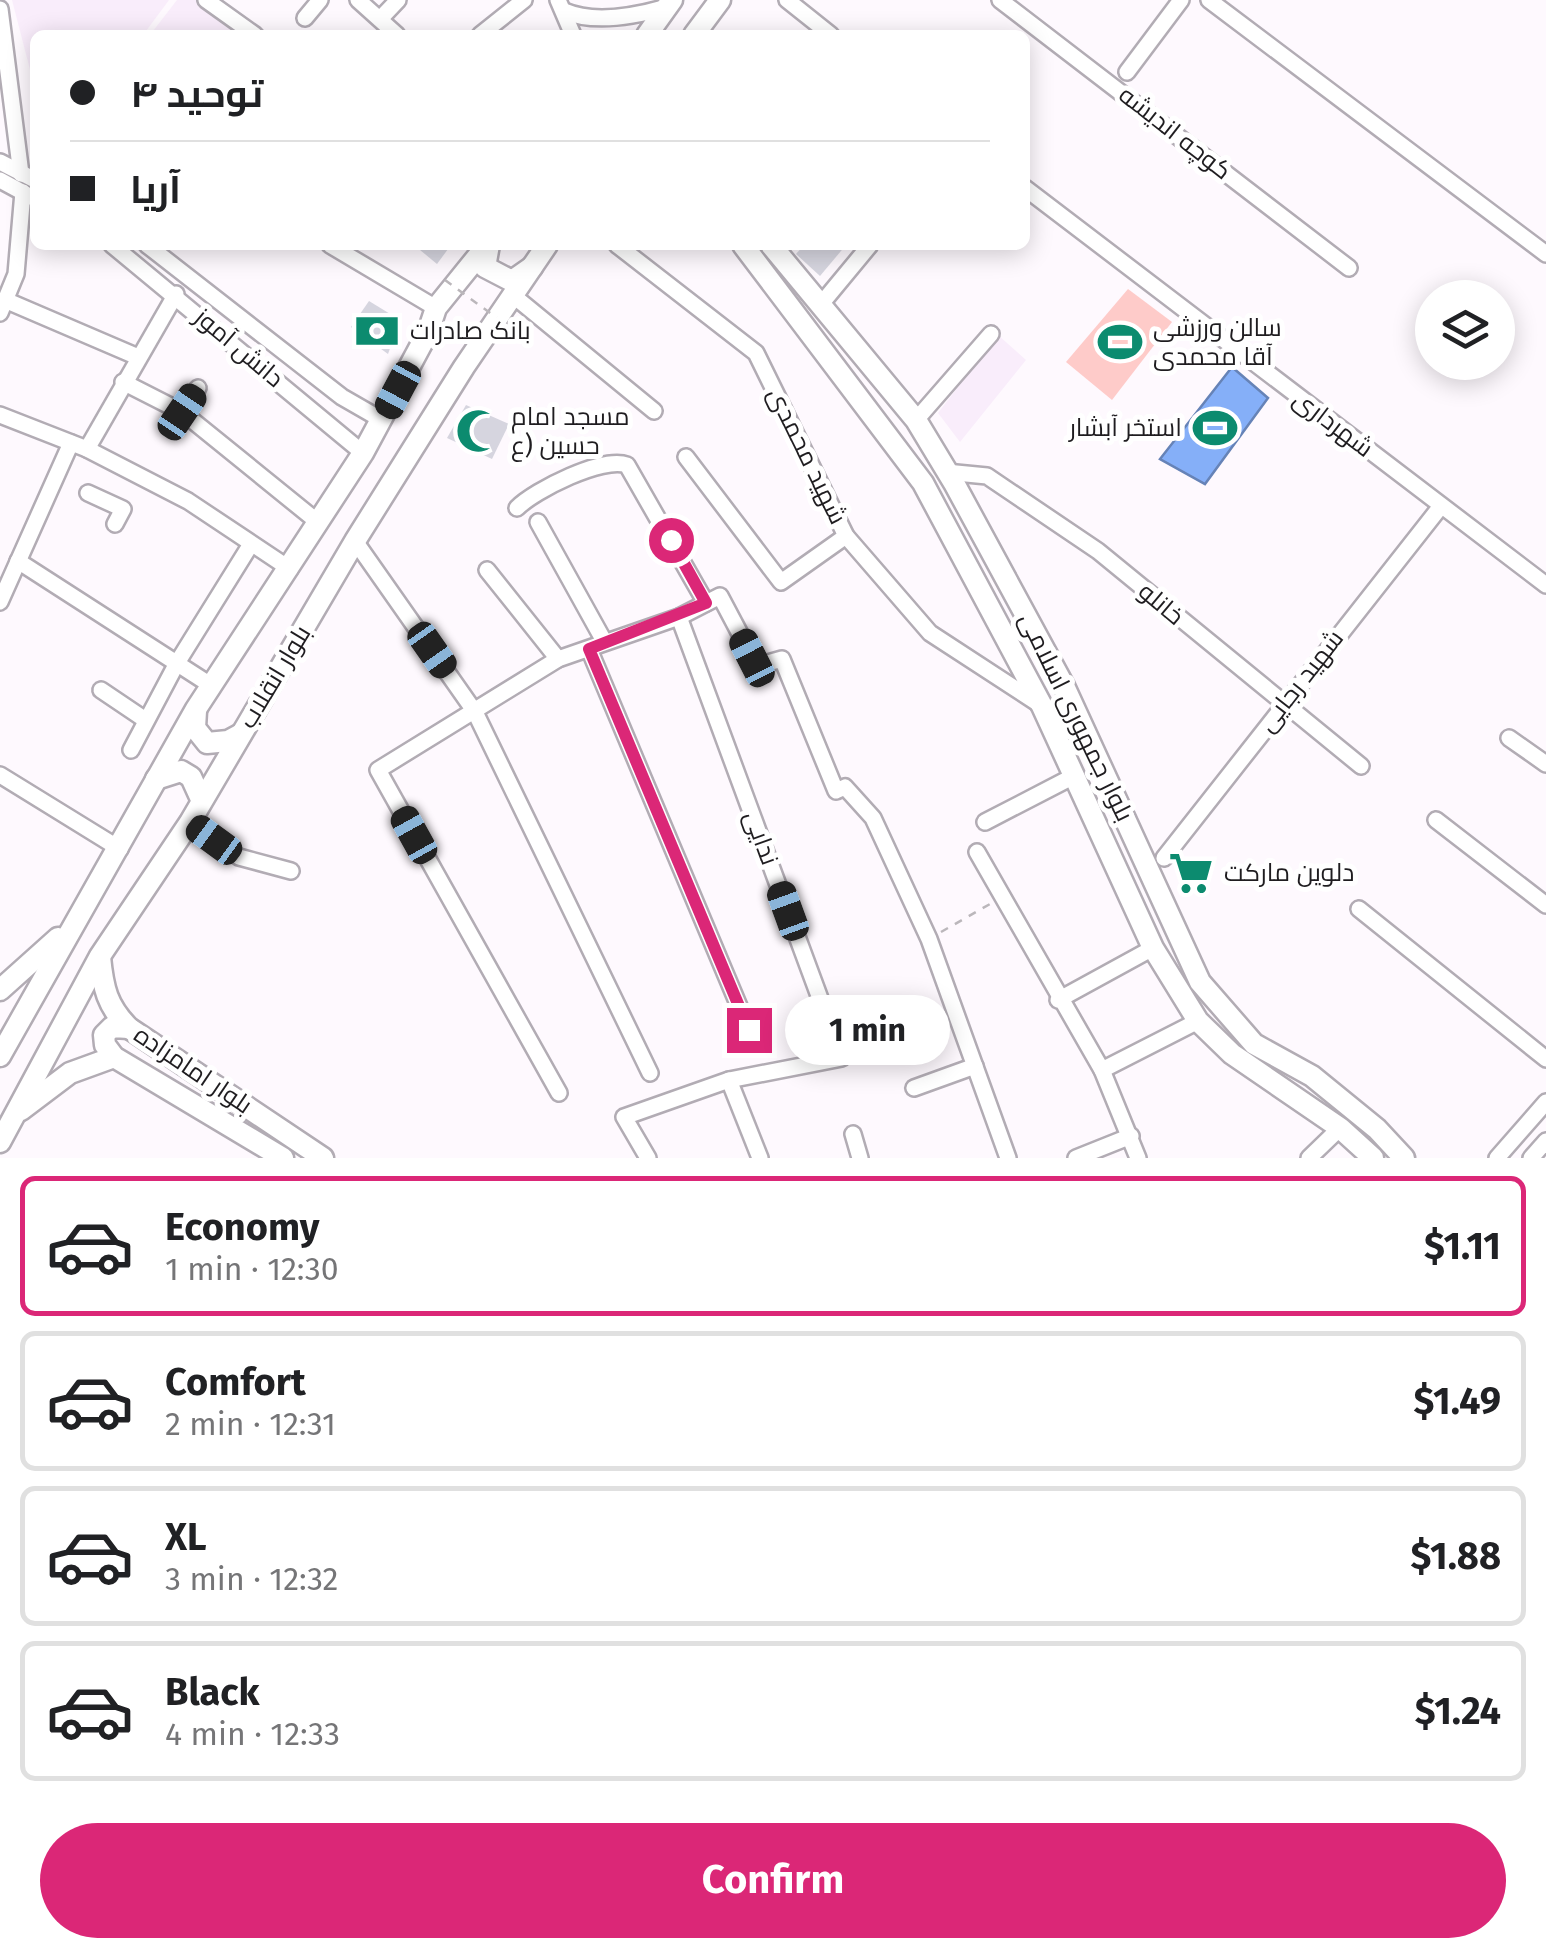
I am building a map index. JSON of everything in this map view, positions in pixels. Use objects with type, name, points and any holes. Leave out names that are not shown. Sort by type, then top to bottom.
[{"type":"main road","points":[[698,30],[718,3]]},
{"type":"main road","points":[[710,30],[718,3]]},
{"type":"main road","points":[[651,30],[670,4]]},
{"type":"main road","name":"بلوار انقلاب","points":[[0,1056],[196,709],[363,453],[436,308],[484,250]]},
{"type":"main road","points":[[487,250],[485,267],[499,278],[512,281],[532,267]]},
{"type":"main road","name":"بلوار انقلاب","points":[[0,1142],[100,956],[190,822],[355,541],[544,250]]},
{"type":"main road","name":"بلوار جمهوری اسلامی","points":[[747,250],[923,482],[1042,706],[1153,948],[1198,1021],[1232,1054],[1340,1128],[1373,1158]]},
{"type":"main road","name":"بلوار جمهوری اسلامی","points":[[775,250],[916,420],[1016,592],[1200,982],[1222,1013],[1254,1044],[1312,1076],[1378,1129],[1404,1158]]},
{"type":"main road","points":[[196,709],[195,728],[207,743],[228,741],[241,734]]},
{"type":"main road","points":[[156,779],[182,771],[191,777],[201,799]]},
{"type":"main road","points":[[1077,786],[1106,782]]},
{"type":"main road","points":[[0,990],[70,926]]},
{"type":"main road","name":"بلوار امامزاده","points":[[100,956],[104,993],[113,1012],[129,1028],[322,1158]]},
{"type":"main road","points":[[114,1057],[104,1045],[104,1036],[112,1028],[129,1028]]},
{"type":"main road","name":"بلوار امامزاده","points":[[14,1115],[70,1073],[114,1057],[251,1151],[282,1158]]},
{"type":"street","points":[[305,18],[320,0]]},
{"type":"street","points":[[358,0],[392,30]]},
{"type":"street","points":[[380,18],[398,0]]},
{"type":"street","points":[[486,30],[524,0]]},
{"type":"street","points":[[787,0],[825,30]]},
{"type":"street","name":"کوچه اندیشه","points":[[1000,0],[1349,268]]},
{"type":"street","points":[[1127,72],[1181,0]]},
{"type":"street","points":[[1209,0],[1546,254]]},
{"type":"street","points":[[216,2],[249,30]]},
{"type":"street","points":[[561,6],[580,18],[608,10],[670,4]]},
{"type":"street","points":[[561,6],[572,30]]},
{"type":"street","points":[[0,9],[4,64],[28,186],[16,274],[3,306],[138,357]]},
{"type":"street","points":[[0,162],[28,186]]},
{"type":"street","points":[[0,180],[28,186]]},
{"type":"street","name":"شهرداری","points":[[1030,192],[1546,585]]},
{"type":"street","name":"دانش آموز","points":[[119,250],[363,453]]},
{"type":"street","name":"دانش آموز","points":[[153,250],[342,397],[382,420]]},
{"type":"street","points":[[338,250],[436,308]]},
{"type":"street","name":"شهید محمدی","points":[[624,250],[756,354],[846,536],[930,633],[1042,706]]},
{"type":"street","points":[[822,304],[866,250]]},
{"type":"street","points":[[87,449],[176,294]]},
{"type":"street","points":[[515,297],[654,412]]},
{"type":"street","points":[[916,420],[992,334]]},
{"type":"street","points":[[123,382],[182,412],[319,523]]},
{"type":"street","points":[[182,412],[198,388]]},
{"type":"street","points":[[327,421],[340,416],[345,408],[342,397]]},
{"type":"street","points":[[0,414],[87,449],[188,501],[290,569]]},
{"type":"street","points":[[0,602],[10,568],[71,442]]},
{"type":"street","points":[[686,457],[782,582],[846,536]]},
{"type":"street","points":[[516,508],[600,464],[617,461],[627,465],[758,666],[782,658],[836,791],[845,787],[873,818],[928,939],[1008,1158]]},
{"type":"street","points":[[110,500],[119,466]]},
{"type":"street","name":"خانلو","points":[[946,472],[986,476],[1098,551],[1361,766]]},
{"type":"street","points":[[88,493],[110,500],[123,510],[114,524]]},
{"type":"street","name":"شهید رجایی","points":[[1164,858],[1440,506]]},
{"type":"street","points":[[538,522],[596,645],[749,1030]]},
{"type":"street","points":[[355,541],[476,712],[650,1073]]},
{"type":"street","points":[[131,750],[177,663],[251,544]]},
{"type":"street","points":[[10,568],[212,686]]},
{"type":"street","points":[[487,570],[558,658]]},
{"type":"street","points":[[559,1093],[378,770],[558,658],[679,618],[713,599]]},
{"type":"street","name":"ندایی","points":[[679,618],[842,1058],[728,1080]]},
{"type":"street","points":[[101,690],[144,720]]},
{"type":"street","points":[[1509,738],[1546,764]]},
{"type":"street","points":[[0,775],[120,849]]},
{"type":"street","points":[[985,822],[1077,786]]},
{"type":"street","points":[[1436,820],[1546,905]]},
{"type":"street","points":[[190,822],[239,857],[292,871]]},
{"type":"street","points":[[977,852],[1058,1000],[1102,1070],[1138,1158]]},
{"type":"street","points":[[1358,909],[1546,1059]]},
{"type":"street","points":[[1058,1000],[1153,948]]},
{"type":"street","points":[[1102,1070],[1198,1021]]},
{"type":"street","points":[[914,1088],[975,1066]]},
{"type":"street","points":[[648,1158],[624,1117],[728,1080],[760,1158]]},
{"type":"street","points":[[1496,1158],[1546,1102]]},
{"type":"street","points":[[1309,1158],[1340,1128]]},
{"type":"street","points":[[852,1134],[860,1158]]},
{"type":"street","points":[[1076,1158],[1130,1136]]},
{"type":"street","points":[[1531,1158],[1546,1141]]},
{"type":"path","points":[[445,280],[516,332]]},
{"type":"path","points":[[928,939],[1000,898]]},
{"type":"shaded area","points":[[12,0],[169,0],[147,30],[30,30],[30,70]]},
{"type":"shaded area","points":[[177,0],[199,0],[241,30],[154,30]]},
{"type":"shaded area","name":"سالن ورزشی آقا محمدی","points":[[1128,289],[1172,322],[1112,400],[1066,362]]},
{"type":"shaded area","points":[[998,335],[1026,360],[960,442],[938,413]]},
{"type":"water","name":"استخر آبشار","points":[[1232,367],[1268,398],[1205,484],[1160,459]]},
{"type":"building","points":[[420,250],[447,250],[437,264]]},
{"type":"building","points":[[800,250],[842,250],[820,276],[796,254]]},
{"type":"building","name":"بانک صادرات","points":[[369,301],[400,320],[388,354],[351,327]]},
{"type":"building","name":"مسجد امام حسین (ع","points":[[466,405],[509,424],[492,459],[447,438]]},
{"type":"place","name":"بانک صادرات","points":[[377,331]]},
{"type":"place","name":"سالن ورزشی آقا محمدی","points":[[1120,342]]},
{"type":"place","name":"استخر آبشار","points":[[1215,428]]},
{"type":"place","name":"مسجد امام حسین (ع","points":[[478,431]]},
{"type":"place","name":"دلوین مارکت","points":[[1191,873]]},
{"type":"route","points":[[671,540],[706,603],[679,618],[589,649],[749,1030]]}]
